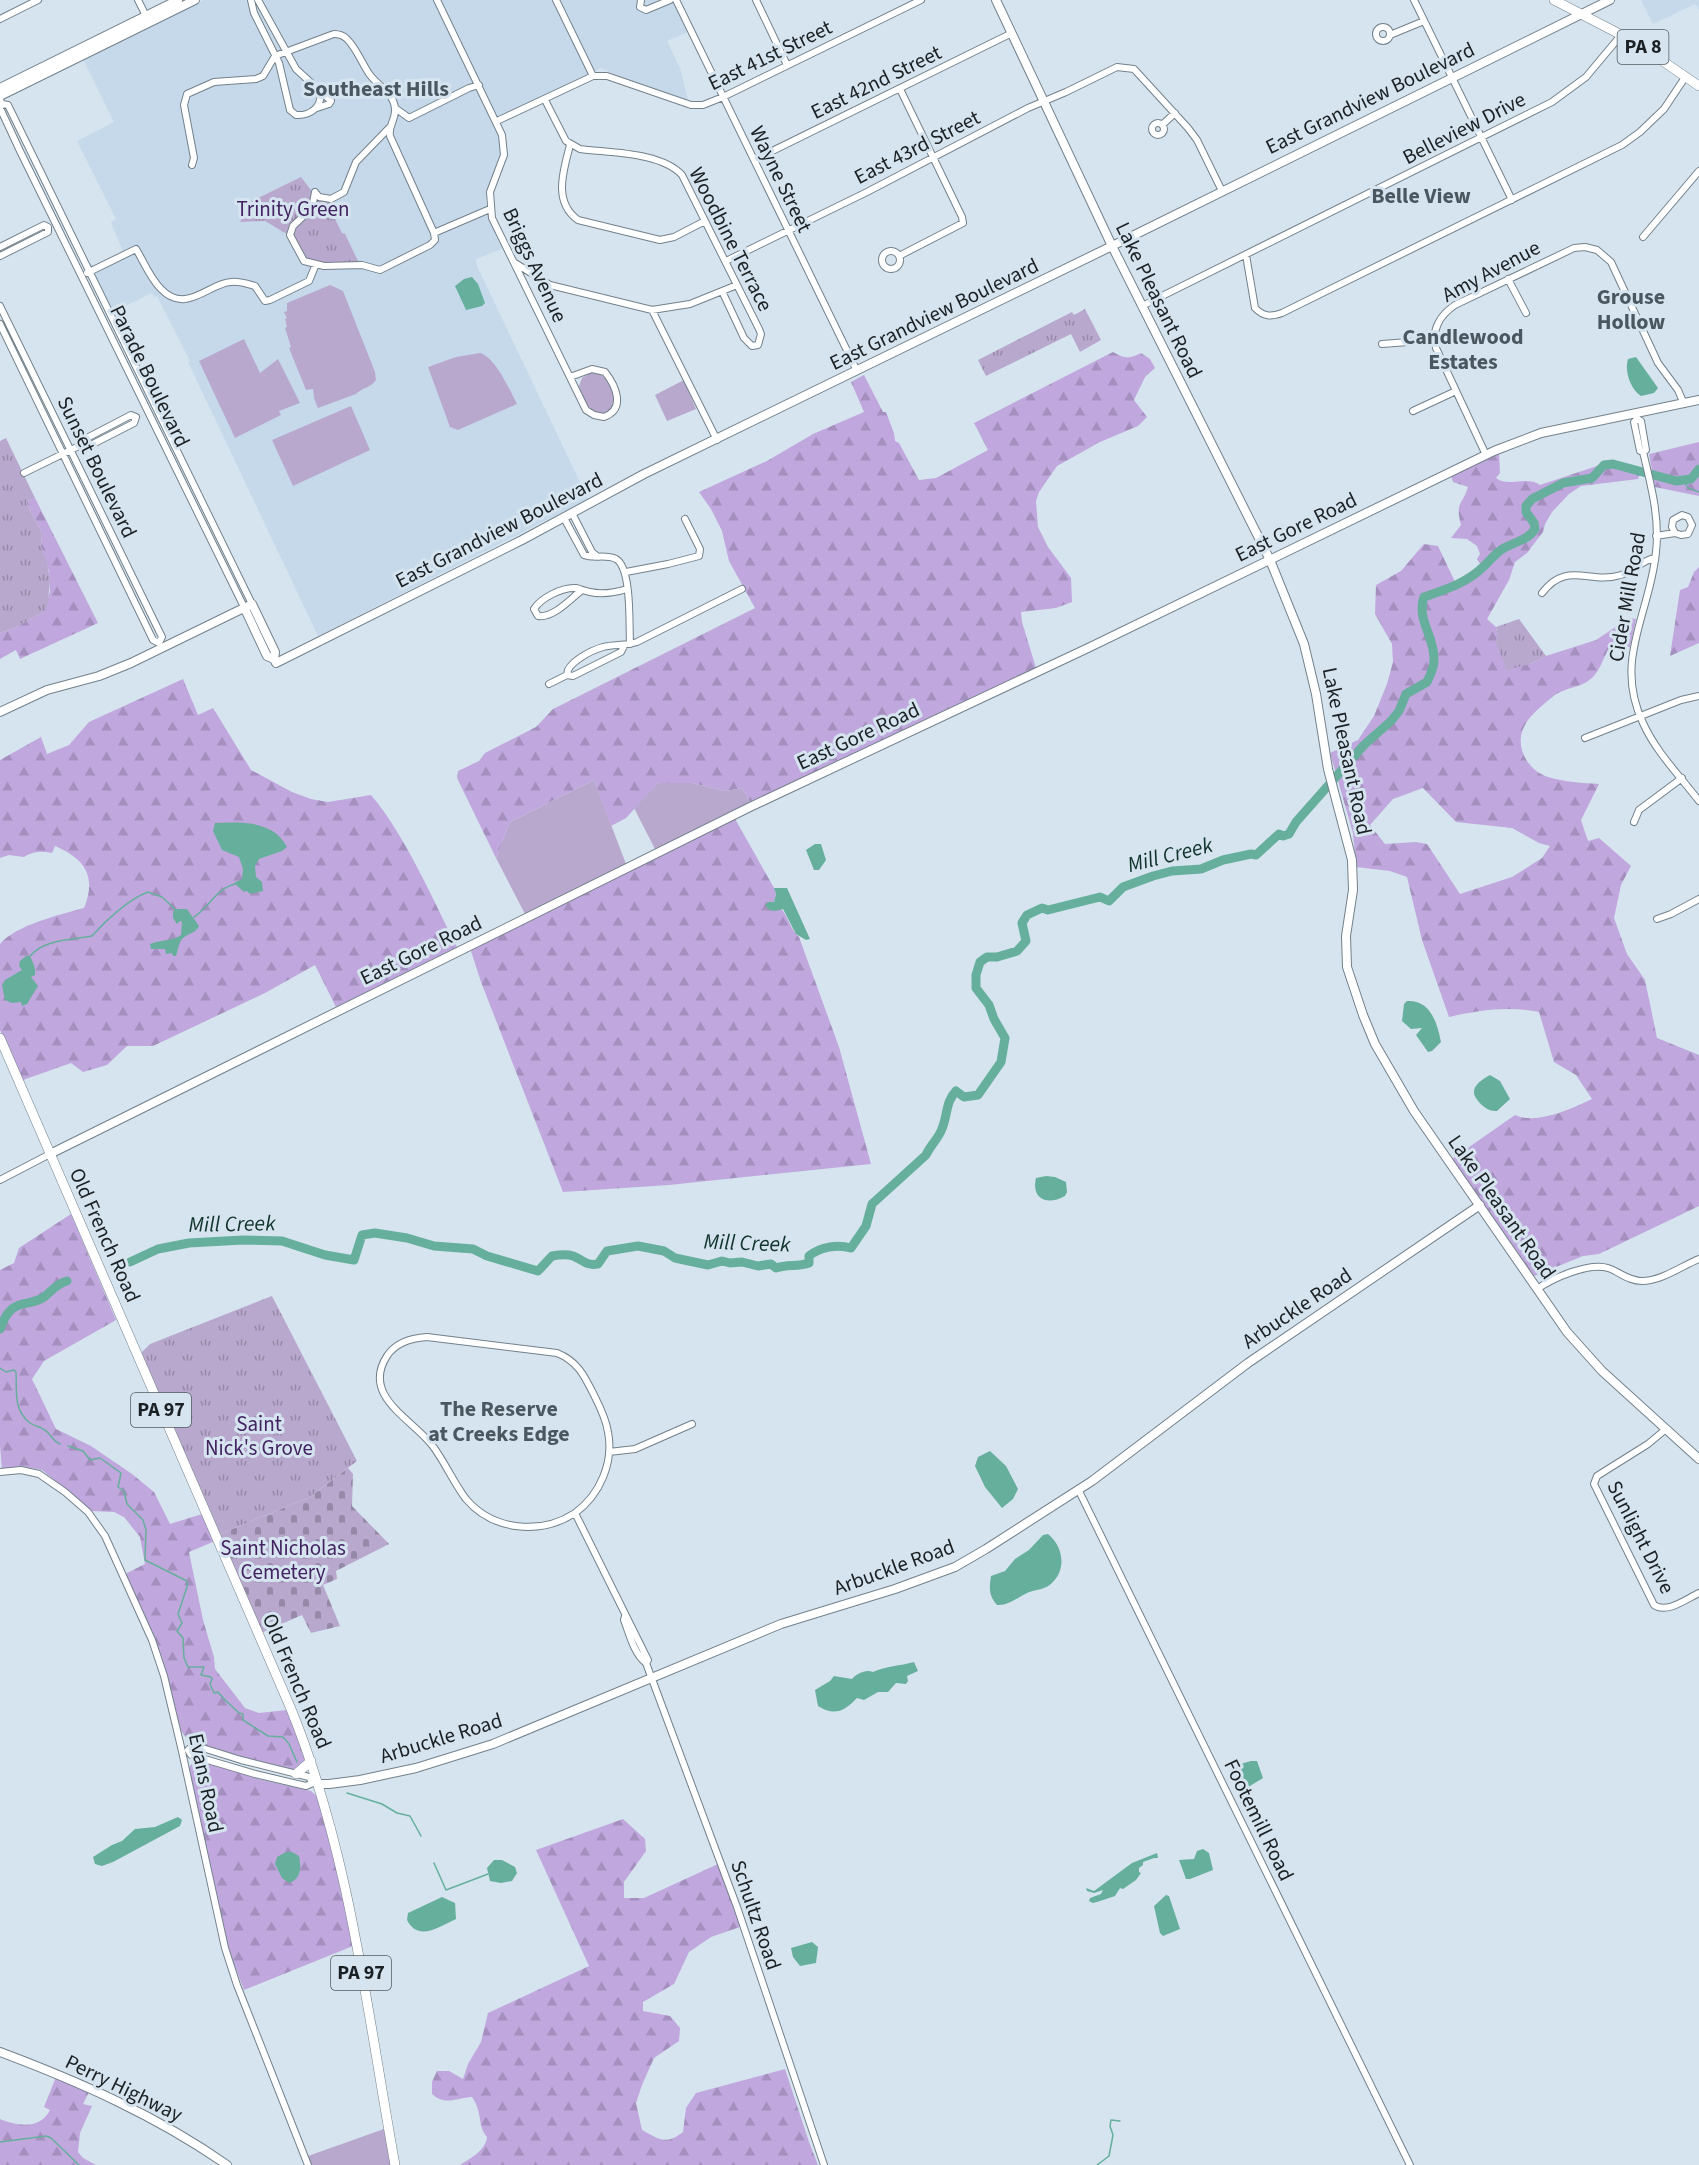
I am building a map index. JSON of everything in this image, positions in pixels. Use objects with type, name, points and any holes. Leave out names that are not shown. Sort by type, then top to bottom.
[{"type":"main road","name":"PA 8","points":[[1554,0],[1622,34],[1699,86]]},
{"type":"main road","name":"Old French Road","points":[[0,1038],[291,1709],[311,1761],[336,1846],[347,1894],[395,2165]]},
{"type":"main road","points":[[296,1774],[311,1761]]},
{"type":"street","points":[[0,19],[38,0]]},
{"type":"street","points":[[138,0],[148,19]]},
{"type":"street","points":[[1,100],[178,0]]},
{"type":"street","points":[[0,88],[148,19],[195,0]]},
{"type":"street","points":[[251,0],[254,13],[283,76],[290,110],[299,116],[329,104],[331,101],[303,78],[258,0]]},
{"type":"street","name":"Briggs Avenue","points":[[437,0],[502,135],[504,155],[490,192],[490,209],[495,224],[514,262],[570,377],[588,413],[604,417],[615,409],[617,396],[604,372],[591,369],[570,377]]},
{"type":"street","points":[[497,122],[593,76],[556,0]]},
{"type":"street","points":[[641,0],[640,7],[644,10],[670,0]]},
{"type":"street","name":"Wayne Street","points":[[676,0],[857,371]]},
{"type":"street","points":[[756,0],[787,65]]},
{"type":"street","name":"East 41st Street","points":[[593,76],[607,76],[694,106],[706,104],[921,0]]},
{"type":"street","name":"Lake Pleasant Road","points":[[996,0],[1112,246],[1270,560],[1290,606],[1309,663],[1330,776],[1352,860],[1353,883],[1346,936],[1349,974],[1359,1006],[1378,1050],[1414,1111],[1586,1356],[1699,1459]]},
{"type":"street","points":[[1414,0],[1512,200]]},
{"type":"street","name":"East Grandview Boulevard","points":[[275,661],[568,516],[622,486],[1611,0]]},
{"type":"street","points":[[1390,35],[1424,21]]},
{"type":"street","name":"East 42nd Street","points":[[753,160],[1012,33]]},
{"type":"street","points":[[192,165],[194,158],[184,105],[187,94],[213,83],[256,79],[263,76],[275,56],[333,34],[343,35],[349,40],[371,76],[388,93],[395,108],[410,118],[479,85]]},
{"type":"street","name":"Belleview Drive","points":[[1142,306],[1482,139],[1552,102],[1570,91],[1586,77],[1622,34]]},
{"type":"street","name":"East 43rd Street","points":[[726,261],[933,159],[1028,108],[1117,67],[1134,69],[1175,113]]},
{"type":"street","points":[[1246,255],[1255,308],[1261,314],[1276,316],[1632,139],[1664,109],[1686,76]]},
{"type":"street","points":[[899,256],[963,223],[900,88]]},
{"type":"street","points":[[317,108],[321,99],[320,91]]},
{"type":"street","name":"Parade Boulevard","points":[[248,606],[147,412],[55,224],[3,115],[0,108],[1,100],[8,105],[156,408],[248,606],[267,656],[275,661]]},
{"type":"street","points":[[545,100],[570,145],[562,200],[568,212],[578,220],[660,240],[674,237],[705,221]]},
{"type":"street","points":[[389,128],[390,136],[434,233],[435,240],[430,245],[380,270],[362,265],[316,264],[304,261],[289,232],[297,221],[312,208],[315,192],[319,197],[331,199],[344,192],[356,162],[382,138],[389,128],[395,108]]},
{"type":"street","points":[[1162,124],[1175,113],[1197,140],[1222,191]]},
{"type":"street","name":"Woodbine Terrace","points":[[570,145],[657,159],[675,167],[687,182],[762,334],[755,346],[748,344],[744,338],[722,291]]},
{"type":"street","points":[[1643,237],[1699,171]]},
{"type":"street","points":[[434,233],[490,209]]},
{"type":"street","points":[[0,248],[44,225],[48,227],[63,220]]},
{"type":"street","points":[[0,256],[48,232],[48,227]]},
{"type":"street","name":"Amy Avenue","points":[[1434,340],[1438,322],[1448,310],[1563,252],[1578,247],[1588,247],[1604,254],[1611,262],[1658,363],[1678,390],[1684,404]]},
{"type":"street","points":[[81,276],[136,249],[160,289],[176,298],[187,299],[200,295],[230,281],[255,286],[265,301],[309,281],[316,264]]},
{"type":"street","points":[[514,262],[550,285],[652,310],[678,307],[737,285]]},
{"type":"street","points":[[1508,279],[1526,313]]},
{"type":"street","name":"Sunset Boulevard","points":[[0,306],[162,637],[160,646],[153,640],[0,324]]},
{"type":"street","points":[[652,310],[717,440]]},
{"type":"street","points":[[1382,344],[1434,340],[1486,455]]},
{"type":"street","points":[[1413,411],[1456,391]]},
{"type":"street","name":"East Gore Road","points":[[50,1154],[691,836],[1088,648],[1486,455],[1541,433],[1636,416],[1699,400]]},
{"type":"street","points":[[24,473],[81,445],[87,447],[134,423],[136,417],[156,408]]},
{"type":"street","name":"Cider Mill Road","points":[[1636,416],[1634,422],[1640,451],[1643,452],[1646,464],[1656,515],[1656,536],[1655,558],[1632,651],[1631,680],[1640,716],[1653,741],[1699,801]]},
{"type":"street","points":[[568,516],[581,552],[586,556],[617,559],[626,572],[627,645]]},
{"type":"street","points":[[626,572],[699,556],[700,549],[685,519]]},
{"type":"street","points":[[1656,536],[1675,533]]},
{"type":"street","points":[[1542,593],[1552,580],[1562,576],[1620,575],[1646,559],[1655,558]]},
{"type":"street","points":[[582,591],[546,615],[538,616],[535,612],[534,609],[542,601],[561,591],[576,588],[602,594],[627,589]]},
{"type":"street","points":[[549,684],[567,675],[573,676],[621,652],[627,645],[742,589]]},
{"type":"street","points":[[0,712],[33,695],[55,687],[99,676],[248,606]]},
{"type":"street","points":[[567,675],[569,665],[594,651],[617,644],[627,645]]},
{"type":"street","points":[[1585,738],[1681,700],[1699,696]]},
{"type":"street","points":[[1634,822],[1639,810],[1682,778]]},
{"type":"street","points":[[1657,919],[1699,899]]},
{"type":"street","points":[[0,1180],[50,1154]]},
{"type":"street","name":"Arbuckle Road","points":[[185,1748],[191,1755],[306,1786],[371,1778],[447,1760],[501,1741],[782,1624],[895,1590],[955,1567],[1120,1461],[1248,1363],[1479,1205]]},
{"type":"street","points":[[1537,1289],[1552,1281],[1592,1267],[1607,1268],[1635,1280],[1647,1281],[1699,1259]]},
{"type":"street","points":[[427,1337],[566,1356],[581,1369],[609,1434],[609,1452],[602,1481],[590,1500],[575,1513],[540,1526],[520,1527],[498,1521],[473,1506],[428,1439],[393,1408],[385,1397],[381,1378],[386,1357],[399,1343],[409,1339],[427,1337]]},
{"type":"street","points":[[609,1452],[635,1449],[692,1424]]},
{"type":"street","name":"Sunlight Drive","points":[[1666,1429],[1648,1444],[1597,1476],[1594,1481],[1651,1601],[1659,1608],[1667,1608],[1699,1593]]},
{"type":"street","name":"Evans Road","points":[[0,1472],[21,1470],[39,1474],[71,1497],[97,1523],[152,1640],[185,1748],[230,1963],[308,2165]]},
{"type":"street","name":"Footemill Road","points":[[1078,1490],[1410,2165]]},
{"type":"street","name":"Schultz Road","points":[[575,1513],[625,1616],[624,1620],[635,1648],[641,1660],[646,1663],[652,1678],[737,1907],[824,2165]]},
{"type":"street","points":[[185,1748],[193,1745],[249,1763],[309,1777],[316,1783]]},
{"type":"street","name":"Perry Highway","points":[[0,2052],[124,2104],[227,2165]]},
{"type":"shaded area","points":[[203,0],[673,0],[688,32],[667,41],[680,68],[688,100],[627,80],[601,68],[492,121],[499,137],[501,150],[500,159],[487,190],[486,202],[488,213],[504,248],[476,259],[477,266],[588,499],[318,636],[188,362],[190,361],[157,296],[154,297],[152,293],[111,313],[86,261],[94,265],[123,251],[111,223],[116,219],[77,141],[114,122],[83,59]]},
{"type":"shaded area","points":[[1641,0],[1699,0],[1699,10],[1695,4],[1653,24]]},
{"type":"shaded area","points":[[472,277],[478,284],[485,303],[466,310],[455,286],[464,279]]},
{"type":"shaded area","points":[[1636,357],[1658,388],[1654,393],[1641,396],[1631,385],[1627,364],[1628,359]]},
{"type":"shaded area","points":[[215,823],[256,824],[274,832],[281,838],[287,847],[259,859],[255,866],[256,877],[262,882],[263,891],[250,894],[234,883],[242,879],[243,869],[239,857],[222,850],[213,831]]},
{"type":"shaded area","points":[[815,844],[821,844],[826,860],[819,870],[814,870],[806,850]]},
{"type":"shaded area","points":[[774,888],[787,888],[810,939],[806,940],[796,934],[783,909],[775,911],[767,908],[765,905],[768,902],[774,902],[776,894]]},
{"type":"shaded area","points":[[187,909],[199,926],[198,928],[181,940],[176,956],[172,953],[166,954],[165,949],[151,949],[150,944],[181,935],[182,922],[177,924],[173,918],[173,911]]},
{"type":"shaded area","points":[[30,956],[33,963],[35,975],[31,977],[38,986],[27,1004],[22,1006],[21,1002],[12,1003],[5,1000],[2,985],[5,980],[22,970],[19,966],[20,961]]},
{"type":"shaded area","points":[[1407,1001],[1422,1004],[1435,1020],[1441,1042],[1432,1051],[1428,1052],[1416,1035],[1422,1028],[1411,1029],[1402,1021],[1404,1004]]},
{"type":"shaded area","points":[[1490,1075],[1500,1081],[1510,1099],[1497,1111],[1483,1106],[1475,1097],[1474,1092],[1477,1085]]},
{"type":"shaded area","points":[[1046,1176],[1066,1182],[1065,1196],[1047,1200],[1038,1196],[1036,1178]]},
{"type":"shaded area","points":[[990,1451],[1006,1466],[1018,1489],[1013,1499],[1002,1508],[985,1487],[975,1466],[978,1457]]},
{"type":"shaded area","points":[[1048,1534],[1060,1551],[1061,1565],[1057,1577],[1046,1587],[1027,1593],[1009,1603],[997,1605],[990,1592],[991,1576],[1005,1571],[1015,1559],[1029,1550],[1043,1535]]},
{"type":"shaded area","points":[[914,1662],[918,1671],[907,1676],[906,1684],[896,1683],[888,1692],[878,1692],[864,1700],[857,1698],[848,1707],[839,1711],[829,1711],[818,1706],[815,1690],[834,1676],[852,1679],[864,1672]]},
{"type":"shaded area","points":[[1257,1761],[1263,1778],[1245,1789],[1239,1781],[1235,1768],[1237,1765]]},
{"type":"shaded area","points":[[178,1817],[182,1820],[180,1826],[113,1862],[102,1866],[95,1864],[93,1857],[122,1841],[135,1829],[155,1827]]},
{"type":"shaded area","points":[[1203,1849],[1209,1853],[1213,1870],[1186,1879],[1179,1860],[1194,1859],[1197,1851]]},
{"type":"shaded area","points":[[286,1852],[299,1856],[300,1864],[300,1872],[289,1883],[282,1878],[275,1864],[277,1857]]},
{"type":"shaded area","points":[[1157,1853],[1158,1858],[1143,1862],[1139,1868],[1141,1873],[1136,1880],[1123,1889],[1120,1888],[1115,1896],[1093,1903],[1089,1901],[1090,1898],[1101,1894],[1103,1890],[1094,1893],[1087,1891],[1086,1888],[1094,1891],[1132,1863]]},
{"type":"shaded area","points":[[494,1860],[502,1860],[515,1867],[517,1873],[512,1881],[501,1883],[490,1881],[487,1868]]},
{"type":"shaded area","points":[[1166,1895],[1169,1896],[1180,1929],[1163,1936],[1160,1933],[1154,1906]]},
{"type":"shaded area","points":[[442,1897],[455,1903],[456,1919],[429,1931],[412,1927],[407,1920],[408,1913]]},
{"type":"shaded area","points":[[812,1942],[818,1947],[816,1963],[800,1966],[793,1957],[791,1948]]},
{"type":"green space","name":"Trinity Green","points":[[301,177],[317,198],[330,202],[332,213],[359,263],[344,264],[308,260],[303,256],[293,235],[265,221],[240,222],[249,206],[248,203]]},
{"type":"green space","points":[[330,285],[343,291],[375,372],[376,380],[372,385],[356,394],[318,408],[313,389],[306,390],[289,348],[291,347],[285,328],[287,318],[284,312],[287,311],[287,303]]},
{"type":"green space","points":[[1085,309],[1101,340],[1080,352],[1071,334],[986,376],[978,360],[1072,312],[1074,315]]},
{"type":"green space","points":[[244,339],[260,373],[278,359],[300,403],[279,411],[281,415],[235,438],[199,361]]},
{"type":"green space","points":[[1113,352],[1127,357],[1141,353],[1150,359],[1155,368],[1145,377],[1134,400],[1147,417],[1138,426],[1100,442],[1057,466],[1039,492],[1036,501],[1038,527],[1048,547],[1071,578],[1072,602],[1056,608],[1021,612],[1036,668],[750,802],[742,788],[726,791],[692,783],[658,783],[626,818],[611,826],[594,780],[510,822],[496,858],[457,778],[458,771],[479,761],[485,753],[536,727],[553,709],[755,608],[729,561],[722,531],[699,492],[767,461],[813,434],[864,412],[851,382],[864,375],[883,412],[886,412],[895,441],[899,443],[919,480],[936,478],[988,450],[974,423]]},
{"type":"green space","points":[[480,353],[497,367],[517,404],[458,430],[450,427],[428,367],[456,357]]},
{"type":"green space","points":[[593,371],[607,381],[614,398],[611,409],[601,414],[589,407],[579,386],[582,378]]},
{"type":"green space","points":[[684,380],[696,409],[667,421],[655,395]]},
{"type":"green space","points":[[351,406],[370,450],[293,486],[272,440]]},
{"type":"green space","points":[[6,438],[35,498],[26,502],[42,533],[41,547],[47,562],[50,580],[48,603],[43,612],[0,633],[0,441]]},
{"type":"green space","points":[[1699,442],[1699,496],[1655,487],[1649,454]]},
{"type":"green space","points":[[1499,454],[1500,473],[1496,478],[1506,482],[1529,481],[1540,485],[1600,465],[1613,464],[1643,473],[1644,476],[1639,476],[1638,479],[1581,486],[1569,494],[1552,512],[1543,532],[1527,553],[1515,562],[1509,580],[1487,619],[1496,627],[1498,635],[1530,664],[1546,656],[1596,640],[1629,618],[1636,619],[1630,647],[1608,650],[1592,678],[1583,684],[1559,692],[1541,706],[1525,724],[1521,744],[1525,758],[1541,774],[1560,780],[1599,784],[1581,820],[1588,841],[1599,838],[1631,866],[1621,885],[1614,918],[1627,954],[1645,980],[1657,1038],[1699,1055],[1699,1206],[1599,1254],[1583,1256],[1534,1276],[1452,1159],[1515,1115],[1533,1118],[1554,1115],[1592,1099],[1576,1075],[1554,1062],[1539,1012],[1516,1009],[1494,1010],[1449,1017],[1422,940],[1407,877],[1390,871],[1356,867],[1353,833],[1330,753],[1358,740],[1374,716],[1387,684],[1393,662],[1392,644],[1375,614],[1376,585],[1401,571],[1424,544],[1438,546],[1456,584],[1483,568],[1477,559],[1480,554],[1477,546],[1467,539],[1451,538],[1461,525],[1459,508],[1468,487],[1453,482],[1451,476]],"holes":[[[1423,788],[1456,822],[1512,828],[1539,843],[1550,846],[1542,858],[1512,877],[1460,894],[1427,844],[1416,842],[1385,844],[1370,825],[1393,799]]]},
{"type":"green space","points":[[35,498],[98,623],[20,659],[16,650],[0,659],[0,633],[43,612],[50,592],[49,571],[41,547],[42,533],[26,502]]},
{"type":"green space","points":[[1699,567],[1699,643],[1670,656],[1680,590],[1688,587],[1694,572]]},
{"type":"green space","points":[[1519,619],[1546,656],[1530,664],[1507,670],[1495,641],[1498,635],[1496,627]]},
{"type":"green space","points":[[183,679],[198,715],[213,708],[251,770],[292,792],[311,799],[328,802],[371,795],[407,848],[457,947],[336,1007],[315,965],[265,993],[153,1046],[127,1046],[107,1065],[83,1072],[71,1063],[23,1080],[0,1030],[0,944],[16,931],[27,926],[84,908],[89,887],[86,870],[81,863],[55,846],[52,853],[38,852],[24,857],[9,855],[0,858],[0,760],[41,737],[47,754],[69,745],[89,722]]},
{"type":"green space","points":[[594,780],[626,864],[525,914],[496,858],[510,822]]},
{"type":"green space","points":[[658,783],[692,783],[726,791],[742,788],[750,802],[655,849],[634,808]]},
{"type":"green space","points":[[734,817],[774,888],[776,894],[774,902],[783,910],[799,937],[839,1047],[871,1164],[669,1185],[563,1192],[481,982],[470,948]]},
{"type":"green space","points":[[71,1214],[116,1320],[44,1361],[32,1379],[56,1429],[91,1446],[154,1492],[170,1524],[202,1514],[215,1541],[189,1552],[215,1669],[245,1708],[259,1713],[287,1710],[304,1756],[305,1762],[299,1770],[189,1741],[181,1731],[162,1657],[125,1574],[145,1564],[140,1537],[124,1517],[114,1512],[92,1511],[42,1470],[21,1466],[2,1469],[0,1270],[14,1263],[19,1248]]},
{"type":"green space","name":"Saint Nick's Grove","points":[[272,1296],[357,1461],[310,1497],[220,1534],[141,1353],[150,1344]]},
{"type":"green space","name":"Saint Nicholas Cemetery","points":[[348,1468],[353,1474],[352,1506],[389,1544],[336,1571],[337,1579],[323,1585],[340,1626],[311,1633],[302,1615],[261,1633],[220,1534],[310,1497]]},
{"type":"green space","points":[[200,1760],[258,1779],[311,1791],[319,1798],[329,1832],[353,1946],[244,1990],[226,1943],[189,1767],[195,1761]]},
{"type":"green space","points":[[623,1819],[645,1839],[646,1851],[624,1882],[624,1898],[644,1898],[718,1864],[740,1927],[711,1937],[689,1952],[674,1984],[643,2002],[643,2011],[670,2016],[680,2028],[679,2041],[654,2058],[642,2085],[636,2103],[642,2130],[663,2140],[672,2139],[683,2132],[686,2108],[696,2093],[785,2069],[818,2165],[460,2165],[481,2150],[487,2137],[472,2097],[442,2100],[432,2094],[432,2082],[437,2071],[449,2071],[463,2079],[468,2064],[481,2042],[488,2013],[589,1966],[536,1850]]},
{"type":"green space","points":[[56,2077],[89,2092],[83,2104],[92,2106],[80,2133],[78,2152],[83,2158],[96,2165],[0,2165],[0,2119],[21,2125],[40,2121],[50,2110],[44,2107]]},
{"type":"green space","points":[[384,2129],[391,2165],[311,2165],[308,2156]]},
{"type":"waterway","name":"Mill Creek","points":[[130,1262],[158,1249],[189,1243],[243,1240],[282,1241],[325,1255],[354,1260],[362,1235],[375,1233],[407,1238],[434,1246],[473,1249],[487,1256],[538,1271],[552,1256],[571,1255],[587,1263],[598,1264],[607,1251],[638,1246],[664,1251],[675,1258],[708,1265],[722,1261],[758,1266],[771,1264],[776,1268],[809,1263],[809,1256],[823,1248],[840,1246],[851,1248],[866,1226],[872,1204],[926,1155],[941,1131],[952,1095],[956,1091],[964,1097],[978,1095],[1001,1062],[1005,1038],[989,1005],[976,988],[976,975],[980,962],[987,957],[997,957],[1017,951],[1026,941],[1022,923],[1027,915],[1042,908],[1048,910],[1100,897],[1109,901],[1123,887],[1172,871],[1201,869],[1223,860],[1256,855],[1279,834],[1283,836],[1289,834],[1296,822],[1364,745],[1391,721],[1399,711],[1406,694],[1427,682],[1433,668],[1434,652],[1422,613],[1424,597],[1455,585],[1477,573],[1501,550],[1532,533],[1535,529],[1534,523],[1526,512],[1526,506],[1532,499],[1563,483],[1592,478],[1604,465],[1613,464],[1676,481],[1691,479],[1699,469]]},
{"type":"waterway","points":[[1684,481],[1688,488],[1699,492]]},
{"type":"waterway","points":[[194,917],[217,894],[235,884]]},
{"type":"waterway","points":[[30,956],[36,950],[51,943],[92,936],[118,911],[148,892],[162,897],[176,910]]},
{"type":"waterway","name":"Mill Creek","points":[[0,1329],[6,1316],[13,1309],[44,1297],[67,1281]]},
{"type":"waterway","points":[[0,1368],[6,1372],[14,1370],[16,1372],[18,1406],[25,1418],[45,1430],[60,1444]]},
{"type":"waterway","points":[[68,1446],[83,1451],[90,1460],[100,1458],[121,1473],[118,1487],[124,1491],[127,1504],[143,1520],[146,1530],[145,1560],[187,1581],[178,1614],[182,1623],[177,1631],[183,1638],[184,1658],[188,1667],[204,1667],[201,1675],[211,1677],[210,1684],[214,1693],[218,1692],[239,1713],[243,1714],[243,1720],[268,1736],[283,1737],[289,1744],[297,1762]]},
{"type":"waterway","points":[[347,1793],[410,1816],[421,1836]]},
{"type":"waterway","points":[[434,1863],[446,1890],[488,1874]]},
{"type":"waterway","name":"Mill Creek","points":[[1097,2165],[1109,2156],[1113,2135],[1111,2120],[1120,2121]]},
{"type":"waterway","name":"Mill Creek","points":[[0,2142],[46,2136],[79,2165]]},
{"type":"district","name":"Southeast Hills","points":[[376,89]]},
{"type":"district","name":"Belle View","points":[[1421,196]]},
{"type":"district","name":"Grouse Hollow","points":[[1631,310]]},
{"type":"district","name":"Candlewood Estates","points":[[1463,350]]},
{"type":"district","name":"The Reserve at Creeks Edge","points":[[499,1422]]}]
